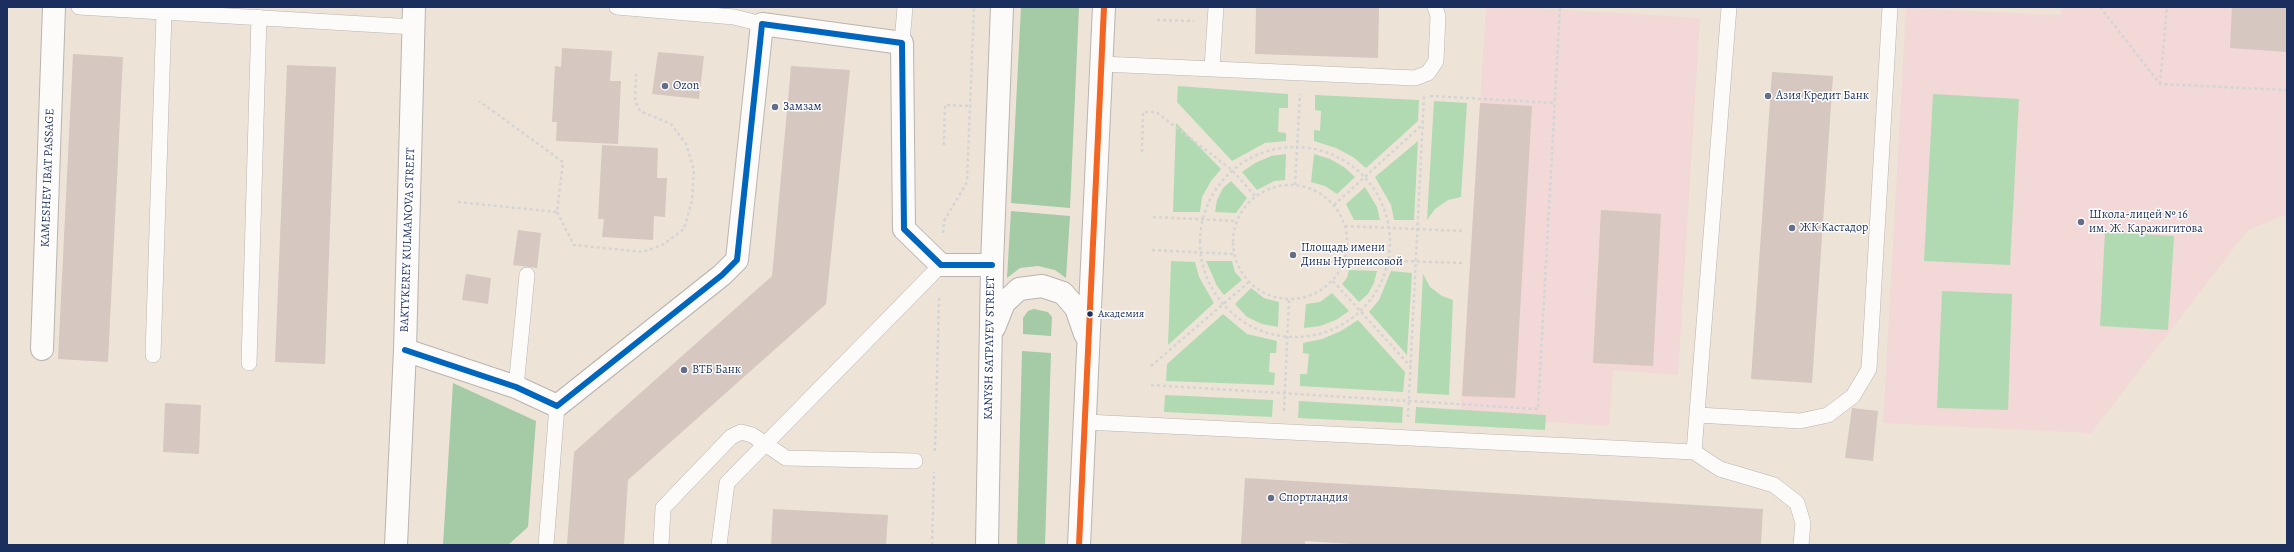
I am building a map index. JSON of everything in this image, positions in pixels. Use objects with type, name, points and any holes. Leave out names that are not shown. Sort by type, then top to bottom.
[{"type":"street","name":"KAMESHEV IBAT PASSAGE","points":[[42,349],[54,7]]},
{"type":"street","name":"KANYSH SATPAYEV STREET","points":[[987,545],[992,265],[1002,7]]},
{"type":"street","points":[[1080,545],[1104,7]]},
{"type":"street","name":"BAKTYKEREY KULMANOVA STREET","points":[[396,545],[405,350],[414,17]]},
{"type":"street","points":[[405,350],[516,387],[557,406],[722,275],[737,260],[762,24],[902,43],[904,229],[941,265],[992,265]]},
{"type":"street","points":[[990,337],[1004,303],[1018,289],[1042,286],[1064,293],[1076,308],[1088,342]]},
{"type":"lane","points":[[79,7],[164,13],[210,11],[259,17],[414,17]]},
{"type":"lane","points":[[617,7],[735,12],[762,24]]},
{"type":"lane","points":[[902,43],[905,7]]},
{"type":"lane","points":[[1101,64],[1415,78],[1428,72],[1436,61],[1438,16],[1435,7]]},
{"type":"lane","points":[[1694,452],[1729,7]]},
{"type":"lane","points":[[1698,415],[1800,421],[1828,415],[1853,396],[1869,369],[1890,7]]},
{"type":"lane","points":[[153,355],[164,13]]},
{"type":"lane","points":[[1212,68],[1216,14]]},
{"type":"lane","points":[[248,363],[259,17]]},
{"type":"lane","points":[[719,545],[727,483],[941,265]]},
{"type":"lane","points":[[516,387],[527,275]]},
{"type":"lane","points":[[546,545],[557,406]]},
{"type":"lane","points":[[1086,422],[1694,452],[1720,469],[1774,484],[1797,503],[1803,523],[1802,545]]},
{"type":"lane","points":[[661,545],[663,508],[731,437],[742,432],[766,444],[786,458],[915,461]]},
{"type":"path","points":[[941,265],[944,221],[967,182],[974,7]]},
{"type":"path","points":[[1151,385],[1538,409],[1560,7]]},
{"type":"path","points":[[2100,7],[2160,84],[2287,90]]},
{"type":"path","points":[[2160,84],[2167,7]]},
{"type":"path","points":[[1157,20],[1216,14]]},
{"type":"path","points":[[479,102],[563,162],[557,212],[574,245],[643,252],[664,244],[684,229],[692,201],[694,170],[686,144],[671,124],[640,111],[635,101],[636,74]]},
{"type":"path","points":[[1295,185],[1300,91]]},
{"type":"path","points":[[1406,438],[1417,262],[1424,96]]},
{"type":"path","points":[[944,146],[945,105],[970,106]]},
{"type":"path","points":[[1142,152],[1143,112],[1156,112],[1232,170],[1255,196]]},
{"type":"path","points":[[1334,205],[1423,124]]},
{"type":"path","points":[[1297,146],[1311,148],[1348,162],[1365,177],[1375,190],[1389,228],[1389,261],[1372,298],[1361,312],[1347,323],[1312,337],[1287,338],[1246,325],[1222,305],[1202,268],[1199,252],[1202,220],[1214,190],[1232,170],[1241,163],[1274,148],[1297,146]]},
{"type":"path","points":[[1281,184],[1295,185],[1316,190],[1334,205],[1341,214],[1348,242],[1345,259],[1340,272],[1321,290],[1300,298],[1289,300],[1261,292],[1249,282],[1239,270],[1234,254],[1234,233],[1237,221],[1242,211],[1255,196],[1264,190],[1281,184]]},
{"type":"path","points":[[458,202],[557,212]]},
{"type":"path","points":[[1153,217],[1237,221]]},
{"type":"path","points":[[1345,226],[1463,231]]},
{"type":"path","points":[[1152,250],[1234,254]]},
{"type":"path","points":[[1345,259],[1462,264]]},
{"type":"path","points":[[1333,280],[1411,367]]},
{"type":"path","points":[[1151,366],[1249,282]]},
{"type":"path","points":[[1283,431],[1289,300]]},
{"type":"path","points":[[934,452],[937,336]]},
{"type":"path","points":[[932,545],[934,467]]},
{"type":"shaded area","points":[[1486,7],[1518,7],[1700,18],[1678,375],[1613,370],[1609,426],[1460,416]]},
{"type":"shaded area","name":"Школа-лицей № 16 им. Ж. Каражигитова","points":[[2062,7],[2287,7],[2287,214],[2248,230],[2091,433],[1883,423],[1906,8],[2060,15]]},
{"type":"green space","points":[[1021,7],[1079,7],[1070,208],[1011,203]]},
{"type":"green space","points":[[1178,86],[1288,94],[1288,108],[1279,108],[1278,132],[1286,133],[1286,141],[1265,143],[1232,161],[1177,102]]},
{"type":"green space","points":[[1933,94],[2019,99],[2010,265],[1924,261]]},
{"type":"green space","points":[[1315,95],[1419,100],[1418,121],[1366,168],[1353,157],[1336,148],[1314,141],[1314,130],[1320,131],[1321,111],[1315,110]]},
{"type":"green space","points":[[1434,101],[1467,103],[1461,197],[1448,200],[1435,209],[1427,220]]},
{"type":"green space","points":[[1176,123],[1221,169],[1211,181],[1202,197],[1200,212],[1173,212]]},
{"type":"green space","points":[[1418,141],[1414,220],[1394,220],[1391,205],[1375,177]]},
{"type":"green space","points":[[1286,154],[1285,180],[1274,181],[1257,190],[1242,172],[1255,163],[1271,156]]},
{"type":"green space","points":[[1314,154],[1330,159],[1344,167],[1355,177],[1337,194],[1325,186],[1311,182]]},
{"type":"green space","points":[[1231,181],[1247,198],[1236,213],[1215,212],[1217,200],[1223,188]]},
{"type":"green space","points":[[1365,187],[1377,207],[1380,220],[1354,220],[1346,204]]},
{"type":"green space","points":[[1011,211],[1070,216],[1066,278],[1055,270],[1038,266],[1020,268],[1007,278]]},
{"type":"green space","points":[[2105,232],[2174,236],[2168,330],[2100,326]]},
{"type":"green space","points":[[1171,261],[1195,262],[1199,277],[1214,303],[1168,345]]},
{"type":"green space","points":[[1206,261],[1232,261],[1235,272],[1242,280],[1224,295],[1217,286]]},
{"type":"green space","points":[[1349,270],[1377,271],[1374,283],[1368,294],[1359,302],[1342,284],[1347,278]]},
{"type":"green space","points":[[1391,271],[1412,273],[1407,355],[1369,312],[1379,300]]},
{"type":"green space","points":[[1423,274],[1430,287],[1442,296],[1453,300],[1449,395],[1417,393]]},
{"type":"green space","points":[[1251,288],[1264,298],[1279,302],[1278,327],[1262,324],[1247,317],[1235,304]]},
{"type":"green space","points":[[1942,291],[2012,294],[2008,410],[1937,408]]},
{"type":"green space","points":[[1332,293],[1349,311],[1336,320],[1320,326],[1304,328],[1306,304],[1320,302]]},
{"type":"green space","points":[[1034,309],[1048,312],[1052,317],[1051,336],[1023,334],[1023,318],[1028,311]]},
{"type":"green space","points":[[1223,314],[1247,334],[1277,341],[1276,353],[1270,353],[1269,372],[1275,373],[1274,385],[1166,381],[1167,364]]},
{"type":"green space","points":[[1358,320],[1405,372],[1403,392],[1300,386],[1300,374],[1307,374],[1309,354],[1303,353],[1303,343],[1322,339],[1341,331]]},
{"type":"green space","points":[[1022,351],[1051,353],[1045,545],[1017,545]]},
{"type":"green space","points":[[453,383],[536,421],[528,527],[508,545],[443,545]]},
{"type":"green space","points":[[1165,395],[1273,400],[1272,417],[1164,412]]},
{"type":"green space","points":[[1299,401],[1403,407],[1402,423],[1298,418]]},
{"type":"green space","points":[[1416,407],[1546,415],[1545,430],[1415,423]]},
{"type":"building","points":[[1256,7],[1379,7],[1378,58],[1255,54]]},
{"type":"building","points":[[2232,7],[2287,7],[2287,52],[2230,48]]},
{"type":"building","points":[[562,48],[612,51],[610,81],[621,81],[618,144],[556,141],[557,122],[552,122],[555,66],[561,67]]},
{"type":"building","points":[[658,52],[704,56],[699,99],[652,94]]},
{"type":"building","points":[[73,54],[123,57],[108,362],[58,359]]},
{"type":"building","points":[[287,65],[336,67],[325,364],[275,362]]},
{"type":"building","points":[[791,66],[850,70],[826,304],[628,480],[624,545],[567,545],[574,452],[772,276]]},
{"type":"building","name":"ЖК Кастадор","points":[[1772,72],[1833,76],[1812,383],[1751,379]]},
{"type":"building","points":[[1480,103],[1532,106],[1515,398],[1462,396]]},
{"type":"building","points":[[602,145],[658,148],[657,178],[667,178],[665,217],[654,216],[653,240],[602,237],[604,219],[598,219]]},
{"type":"building","points":[[1601,210],[1661,214],[1653,366],[1593,363]]},
{"type":"building","points":[[518,230],[541,233],[537,268],[513,265]]},
{"type":"building","points":[[466,274],[491,278],[488,304],[462,300]]},
{"type":"building","points":[[165,403],[201,405],[199,454],[163,452]]},
{"type":"building","points":[[1852,408],[1878,411],[1873,461],[1845,458]]},
{"type":"building","points":[[1245,478],[1763,509],[1761,545],[1367,545],[1305,541],[1305,545],[1241,545]]},
{"type":"building","points":[[773,509],[888,515],[886,545],[771,545]]},
{"type":"transit line","points":[[1079,545],[1104,7]]},
{"type":"transit line","points":[[405,350],[516,387],[557,406],[722,275],[737,260],[762,24],[902,43],[904,229],[941,265],[992,265]]},
{"type":"place","name":"Ozon","points":[[665,86]]},
{"type":"place","name":"Азия Кредит Банк","points":[[1768,96]]},
{"type":"place","name":"Замзам","points":[[775,107]]},
{"type":"place","name":"Школа-лицей № 16 им. Ж. Каражигитова","points":[[2081,222]]},
{"type":"place","name":"ЖК Кастадор","points":[[1792,228]]},
{"type":"place","name":"Площадь имени Дины Нурпеисовой","points":[[1293,255]]},
{"type":"place","name":"Академия","points":[[1090,314]]},
{"type":"place","name":"ВТБ Банк","points":[[684,370]]},
{"type":"place","name":"Спортландия","points":[[1271,498]]}]
